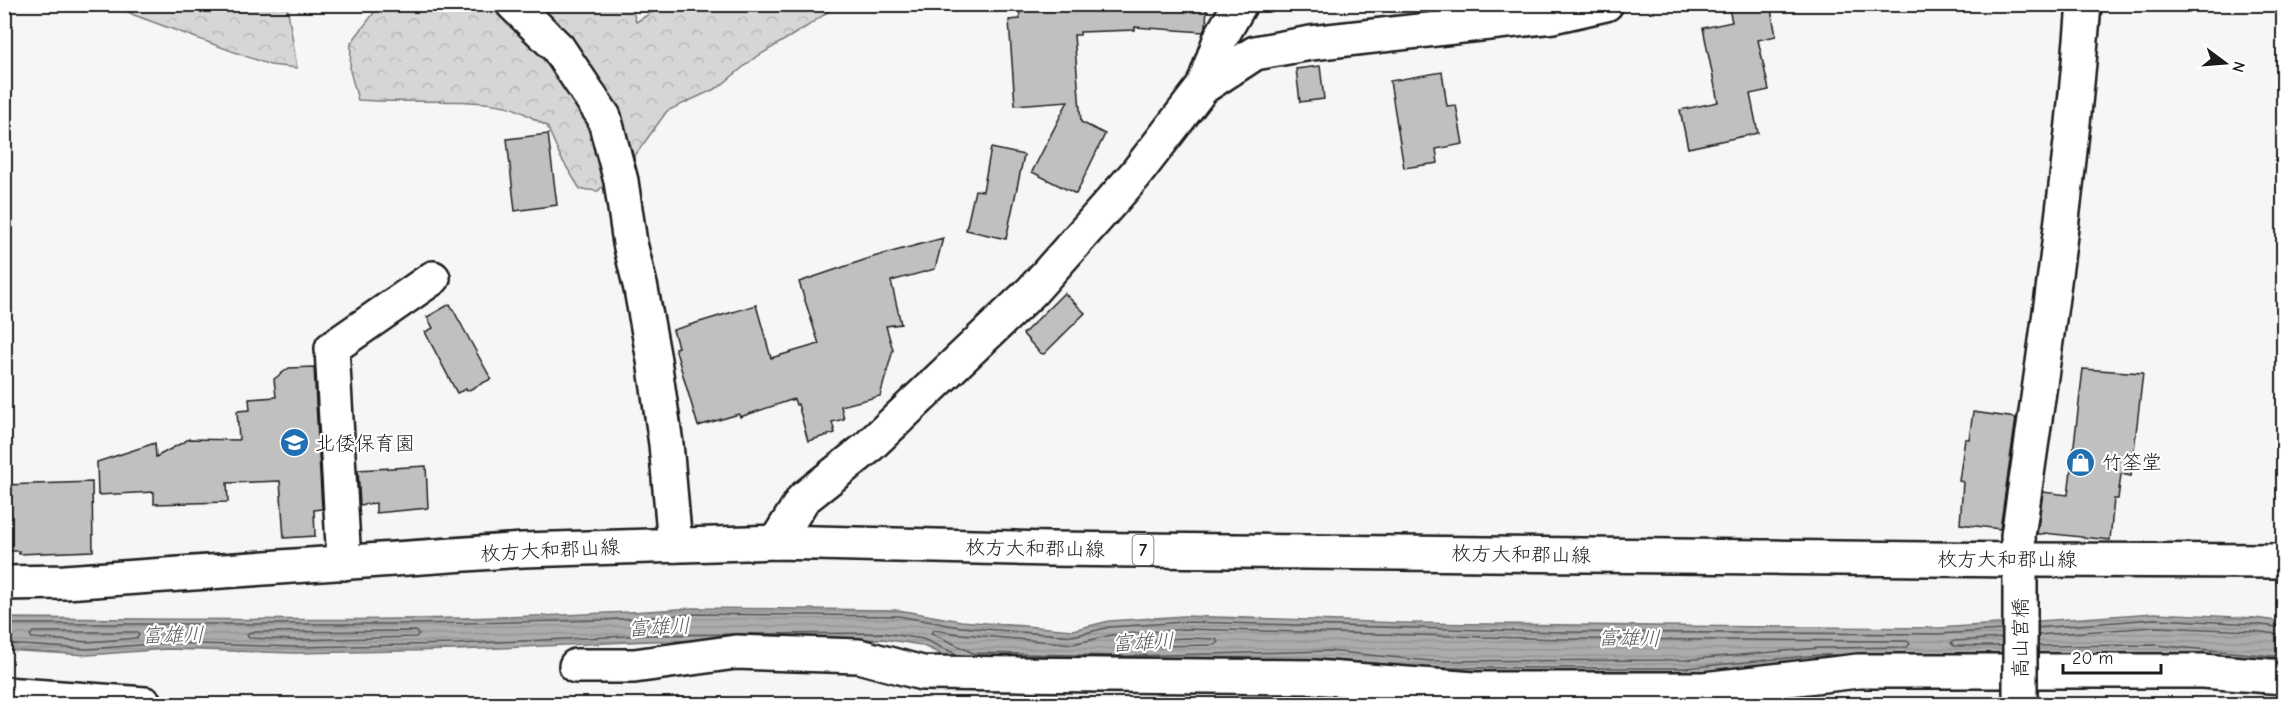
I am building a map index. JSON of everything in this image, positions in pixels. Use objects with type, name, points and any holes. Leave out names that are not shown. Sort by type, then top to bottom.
[{"type":"main road","points":[[513,4],[558,48],[604,117],[621,181],[630,243],[642,289],[654,360],[666,444],[675,545]]},
{"type":"main road","points":[[776,542],[803,499],[866,449],[1032,291],[1135,175],[1203,87],[1221,37],[1240,4]]},
{"type":"main road","points":[[1203,87],[1255,53],[1311,43],[1552,16],[1606,4]]},
{"type":"main road","name":"高山宮橋","points":[[2020,702],[2018,536],[2055,285],[2078,83],[2084,4]]},
{"type":"main road","points":[[344,562],[332,348],[433,278]]},
{"type":"main road","name":"枚方大和郡山線","points":[[4,583],[65,582],[523,550],[776,542],[2019,568],[2283,561]]},
{"type":"main road","points":[[576,666],[634,666],[736,652],[859,656],[922,673],[1314,677],[1474,689],[1704,688],[1858,671],[2202,671],[2283,677]]},
{"type":"main road","points":[[4,694],[145,705]]},
{"type":"green space","points":[[115,5],[287,5],[297,68],[270,65],[134,15]]},
{"type":"green space","points":[[384,5],[631,5],[636,22],[664,5],[838,5],[753,59],[719,87],[667,111],[634,157],[598,191],[580,189],[561,158],[547,126],[511,107],[451,101],[358,100],[350,71],[351,43],[376,10]]},
{"type":"water","name":"富雄川","points":[[693,608],[898,610],[961,621],[1073,630],[1109,621],[1184,616],[1403,623],[1939,628],[2155,613],[2255,618],[2283,622],[2284,670],[1819,661],[1686,674],[1430,674],[969,667],[921,645],[883,639],[650,641],[458,650],[295,653],[167,649],[88,655],[5,650],[4,618],[435,618]]},
{"type":"building","points":[[1019,4],[1207,4],[1206,26],[1203,32],[1135,27],[1135,30],[1080,32],[1080,35],[1074,35],[1081,122],[1105,134],[1076,194],[1032,172],[1068,101],[1015,105],[1009,20],[1020,19]]},
{"type":"building","points":[[1728,4],[1770,4],[1776,36],[1758,40],[1769,90],[1750,94],[1758,133],[1688,148],[1680,110],[1718,102],[1703,28],[1732,22]]},
{"type":"building","points":[[1320,66],[1324,99],[1300,102],[1296,69]]},
{"type":"building","points":[[1442,72],[1447,106],[1456,105],[1463,144],[1436,149],[1438,163],[1404,168],[1390,81]]},
{"type":"building","points":[[548,134],[557,205],[515,211],[507,139]]},
{"type":"building","points":[[991,148],[1024,155],[1006,239],[966,230],[975,190],[983,191]]},
{"type":"building","points":[[943,238],[935,269],[891,281],[901,324],[886,326],[893,350],[880,396],[841,406],[844,419],[832,422],[835,433],[808,441],[798,404],[796,405],[794,399],[740,417],[739,414],[698,426],[675,348],[678,347],[673,330],[756,305],[771,358],[819,344],[799,282],[873,257]]},
{"type":"building","points":[[1064,293],[1085,313],[1044,354],[1040,353],[1023,334]]},
{"type":"building","points":[[450,304],[491,379],[467,391],[466,389],[457,393],[425,332],[433,328],[427,317]]},
{"type":"building","points":[[314,367],[322,509],[314,510],[315,536],[284,538],[280,481],[227,483],[228,502],[154,504],[154,492],[98,495],[97,462],[155,443],[156,457],[189,439],[239,440],[237,411],[250,410],[249,399],[276,397],[274,379],[289,368]]},
{"type":"building","points":[[2083,369],[2143,373],[2131,476],[2121,474],[2118,499],[2114,499],[2110,540],[2037,534],[2043,492],[2068,495]]},
{"type":"building","points":[[1973,412],[2016,418],[2000,529],[1960,524],[1963,482],[1959,481],[1965,439],[1969,439]]},
{"type":"building","points":[[426,466],[428,508],[376,513],[376,503],[360,505],[358,470]]},
{"type":"building","points":[[92,482],[93,551],[19,554],[19,551],[4,551],[4,485]]},
{"type":"place","name":"北倭保育園","points":[[294,443]]},
{"type":"place","name":"竹筌堂","points":[[2081,462]]}]
